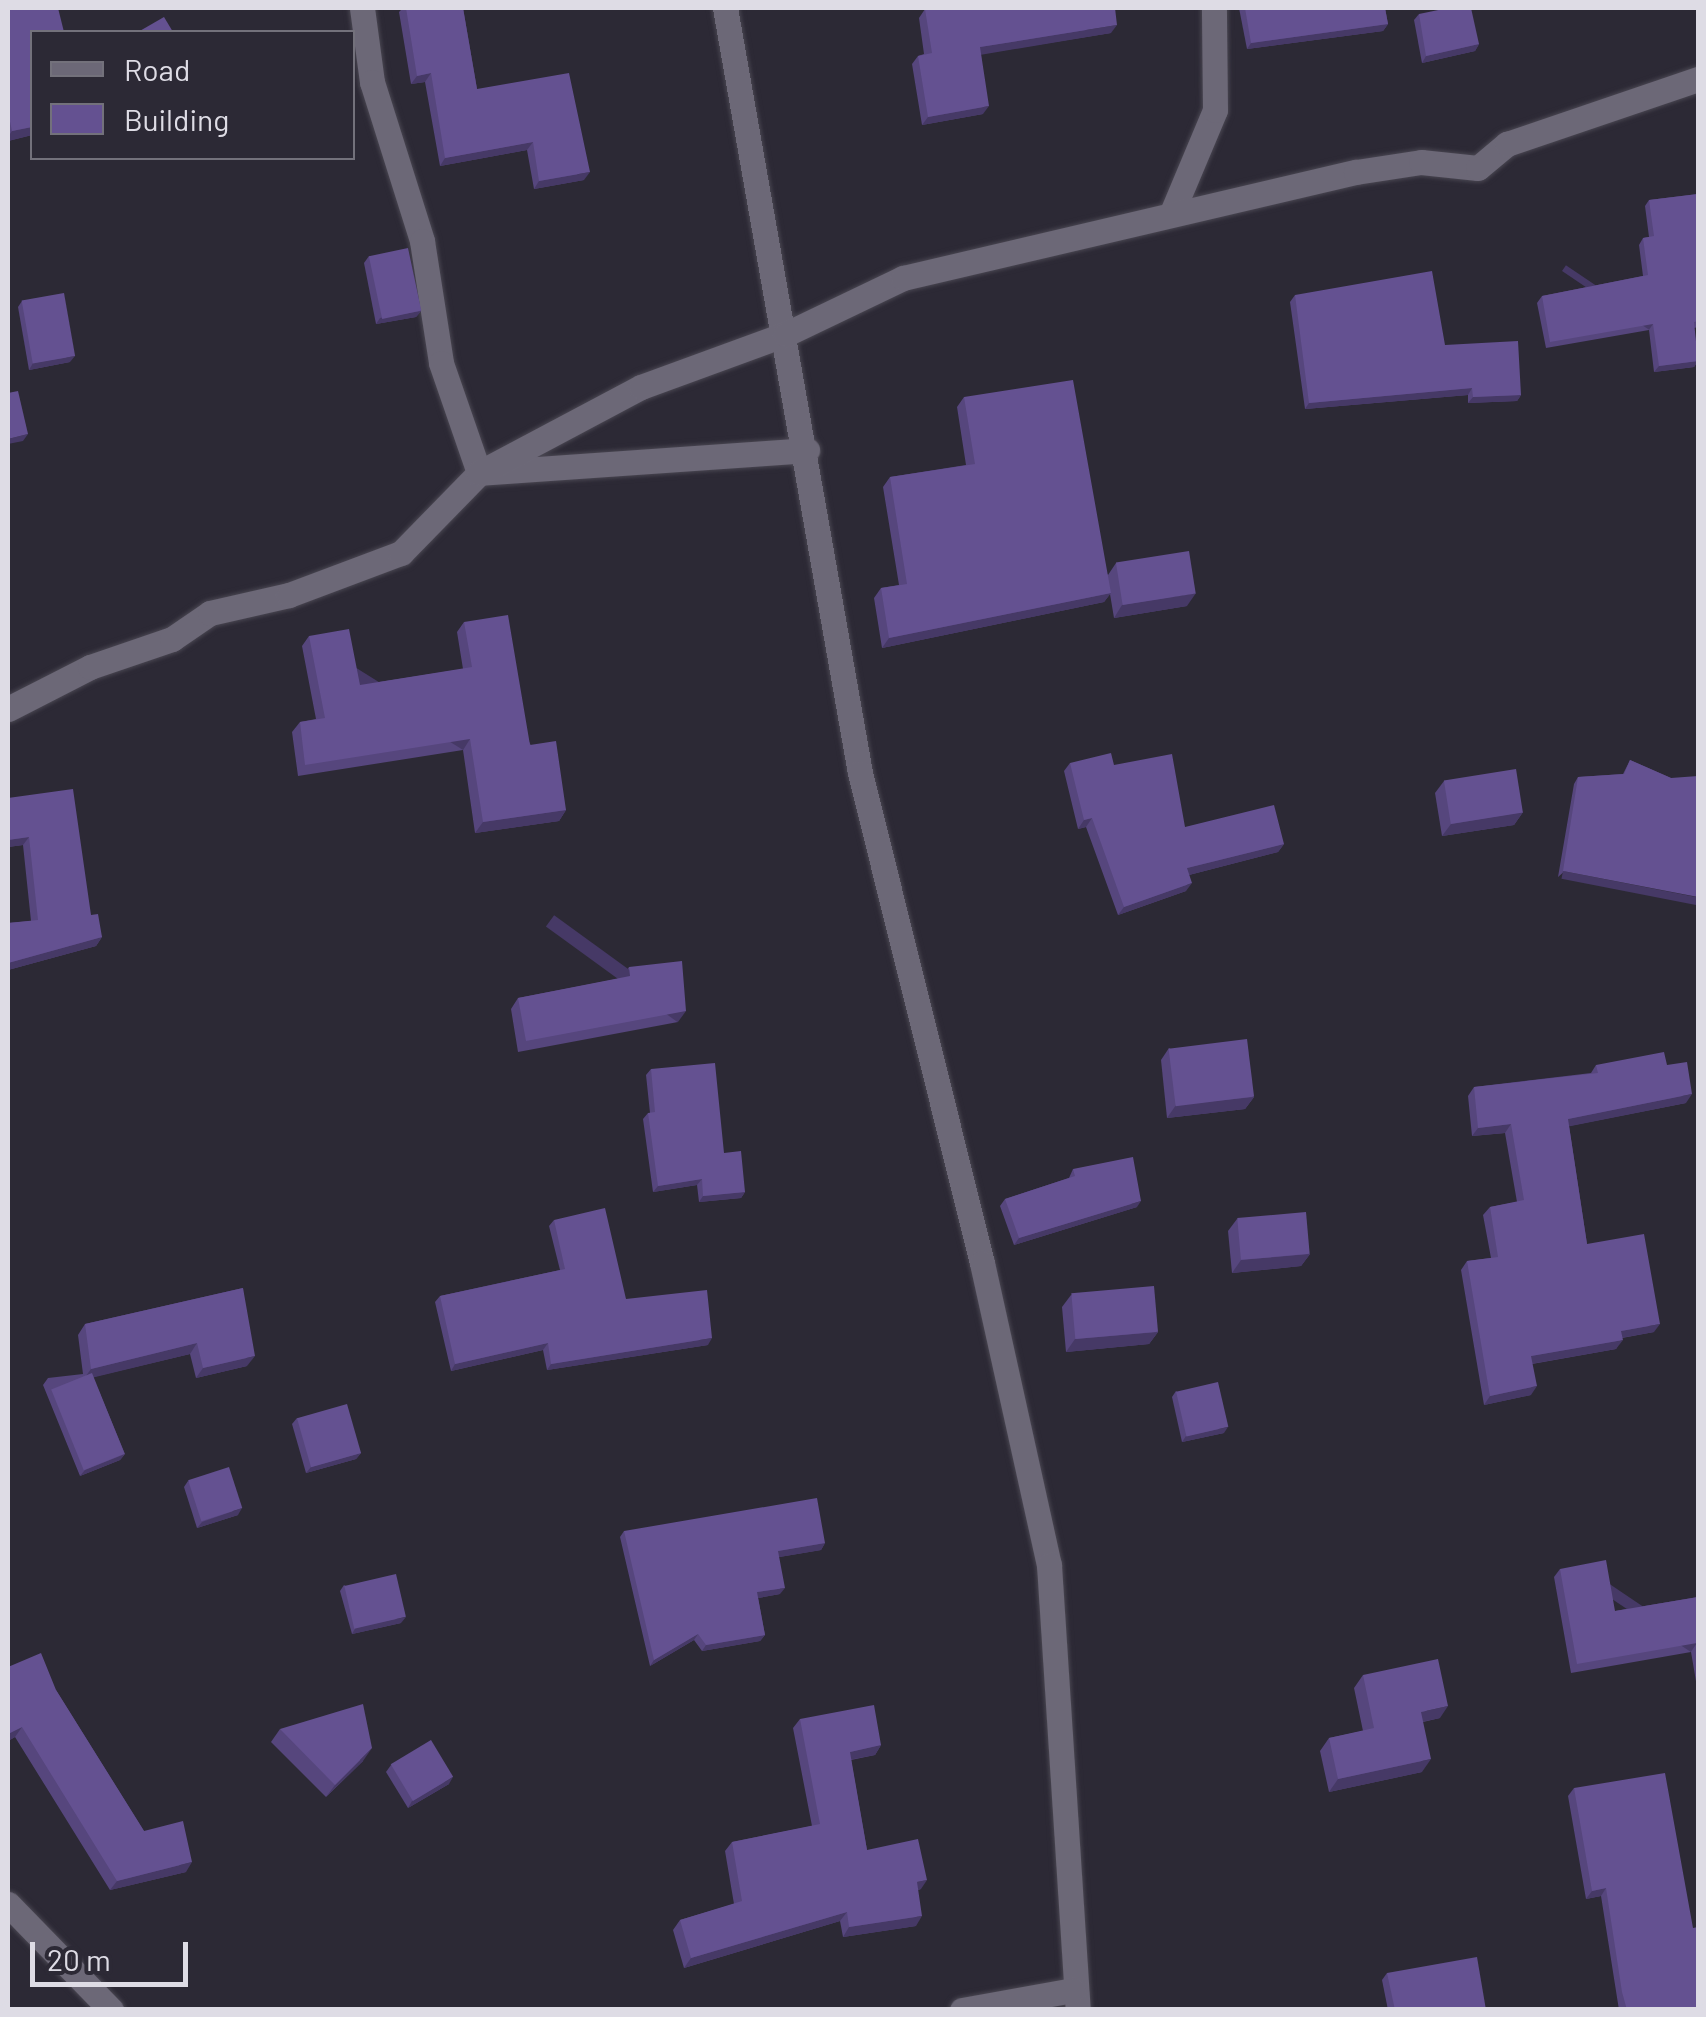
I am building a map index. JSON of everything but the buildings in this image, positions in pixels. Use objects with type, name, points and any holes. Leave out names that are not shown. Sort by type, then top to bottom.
[{"type":"street","points":[[362,8],[372,82],[422,241],[442,364],[478,473]]},
{"type":"street","points":[[725,8],[872,829],[982,1263],[1048,1565],[1075,2000],[962,2010]]},
{"type":"street","points":[[1173,210],[1215,110],[1214,8]]},
{"type":"street","points":[[8,709],[90,667],[172,639],[210,613],[289,595],[401,552],[478,473],[642,387],[786,334],[904,278],[1173,210],[1420,162],[1478,168],[1508,144],[1698,80]]},
{"type":"street","points":[[478,473],[806,450]]},
{"type":"street","points":[[8,1904],[111,2010]]}]
